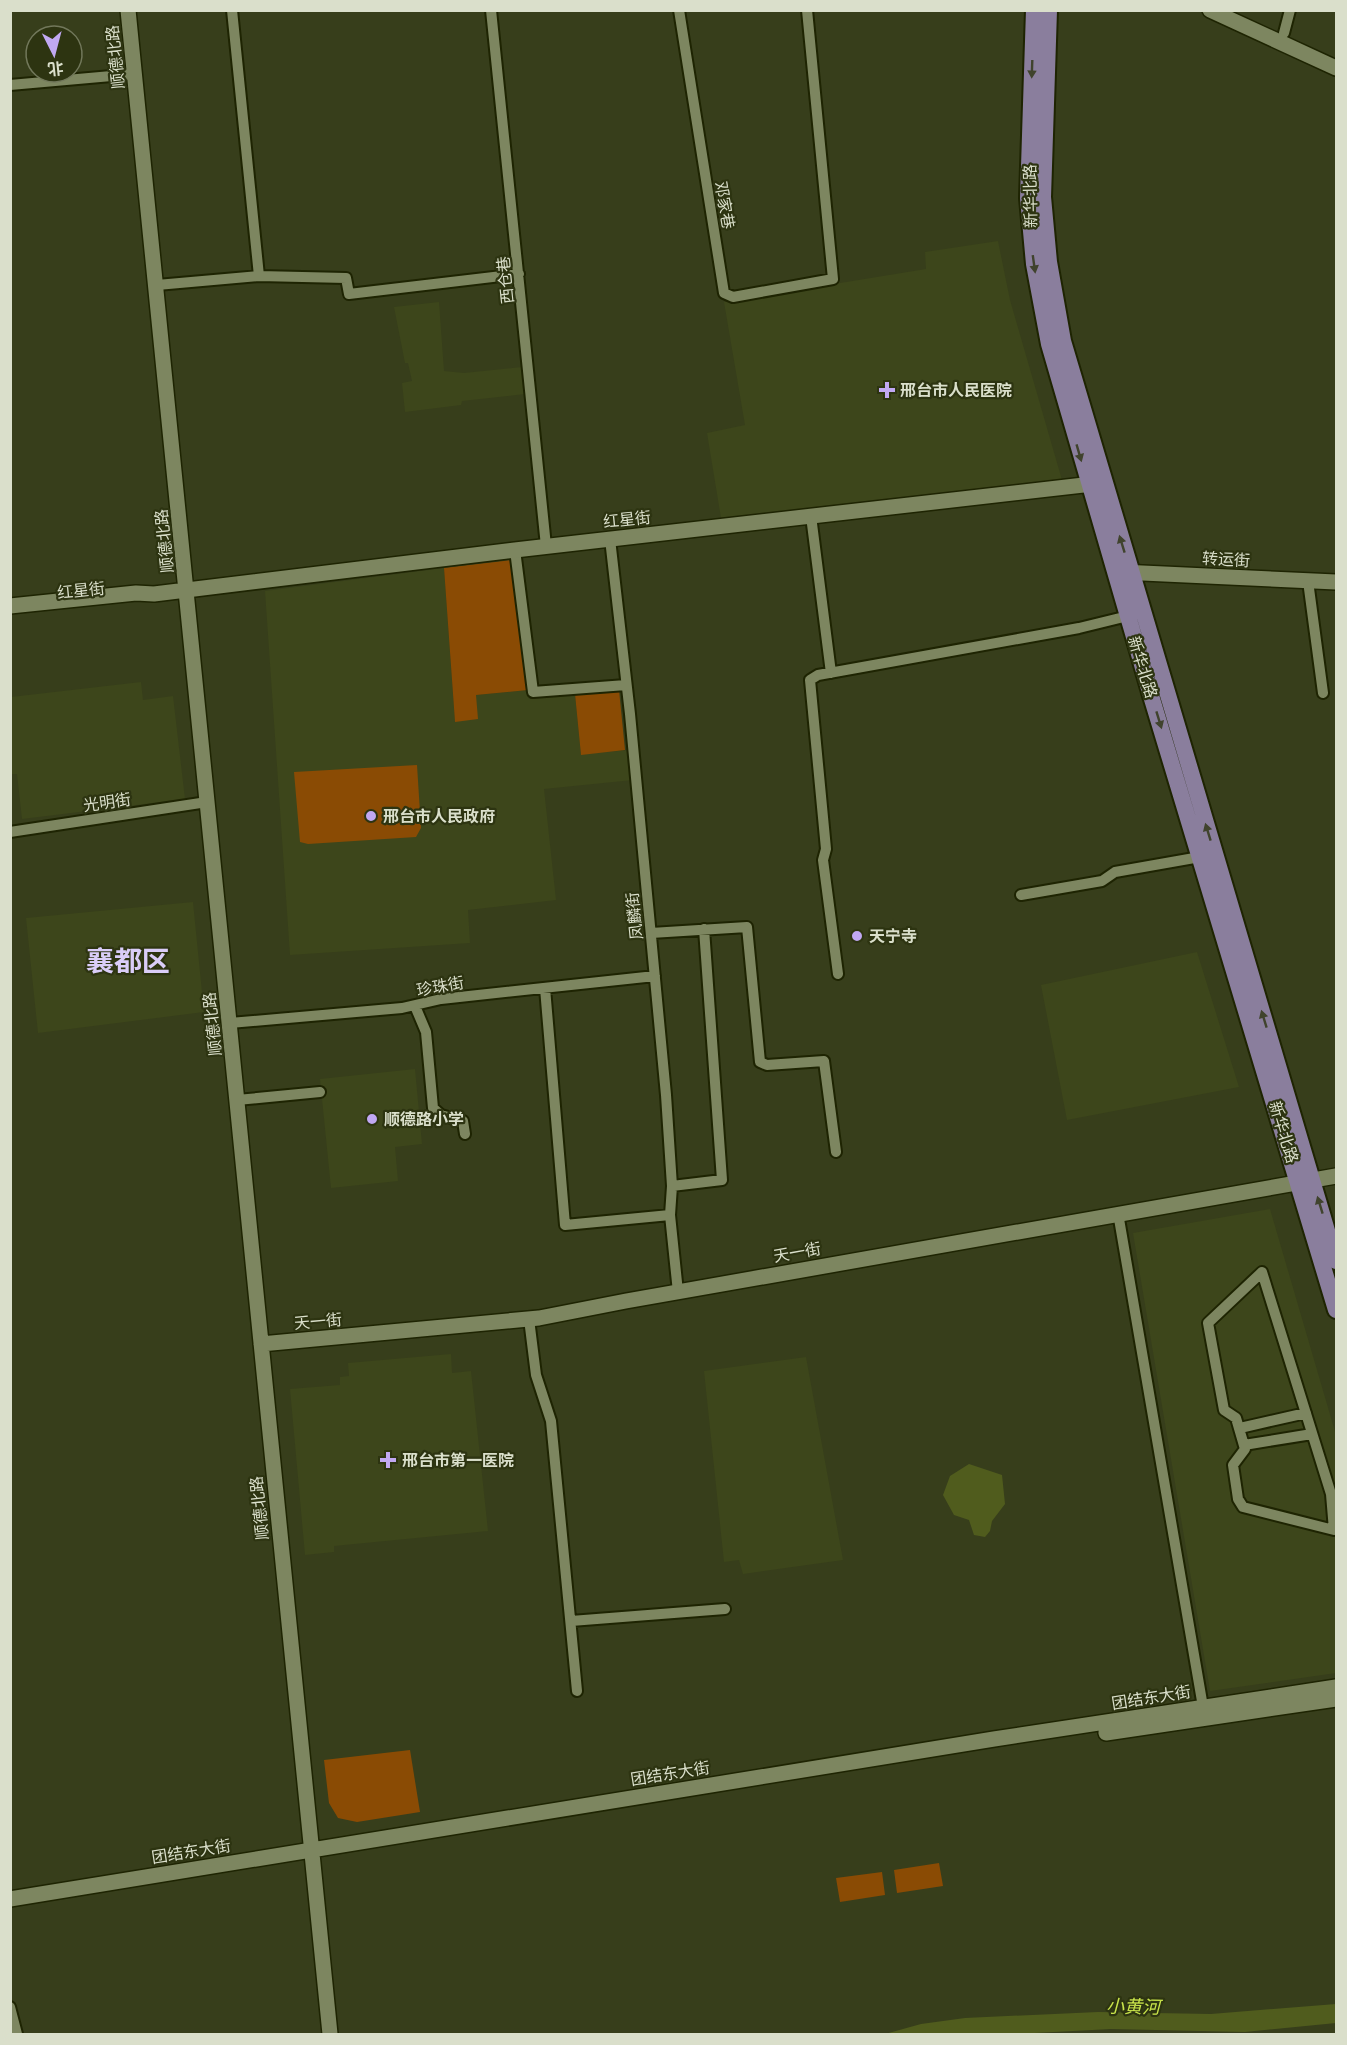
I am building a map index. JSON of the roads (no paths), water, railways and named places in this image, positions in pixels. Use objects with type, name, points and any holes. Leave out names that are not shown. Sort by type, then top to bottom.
[{"type":"main road","name":"新华北路","points":[[1034,10],[1028,174],[1032,249],[1049,344],[1096,484],[1305,1180],[1336,1310]]},
{"type":"main road","name":"新华北路","points":[[1049,10],[1043,174],[1049,262],[1096,484]]},
{"type":"main road","name":"新华北路","points":[[1124,577],[1128,616],[1200,856],[1305,1180],[1336,1262]]},
{"type":"street","name":"顺德北路","points":[[128,10],[330,2034]]},
{"type":"street","points":[[232,10],[259,276]]},
{"type":"street","name":"西仓巷","points":[[491,10],[546,546]]},
{"type":"street","name":"邓家巷","points":[[679,10],[724,292],[726,296],[733,297],[833,279],[807,10]]},
{"type":"street","points":[[1210,10],[1336,68]]},
{"type":"street","points":[[1236,10],[1336,56]]},
{"type":"street","points":[[1284,33],[1290,10]]},
{"type":"street","points":[[10,85],[134,74]]},
{"type":"street","points":[[157,285],[259,276],[346,278],[349,294],[519,274]]},
{"type":"street","name":"红星街","points":[[10,606],[136,593],[154,594],[546,546],[1096,484]]},
{"type":"street","points":[[811,516],[831,673]]},
{"type":"street","name":"凤麟街","points":[[610,539],[655,976],[672,1186],[670,1215],[678,1292]]},
{"type":"street","points":[[515,550],[533,692],[626,684]]},
{"type":"street","name":"转运街","points":[[1124,577],[1309,586],[1336,592]]},
{"type":"street","name":"转运街","points":[[1309,586],[1336,582]]},
{"type":"street","points":[[1309,586],[1323,693]]},
{"type":"street","name":"红星街","points":[[10,616],[137,602],[154,594]]},
{"type":"street","points":[[838,974],[823,860],[826,849],[810,683],[814,677],[1079,628],[1128,616]]},
{"type":"street","name":"光明街","points":[[10,832],[207,802]]},
{"type":"street","points":[[1021,895],[1102,881],[1115,872],[1200,856]]},
{"type":"street","points":[[651,933],[744,926],[749,930],[760,1062],[768,1065],[824,1061],[836,1152]]},
{"type":"street","points":[[672,1186],[722,1180],[704,929]]},
{"type":"street","name":"珍珠街","points":[[230,1023],[415,1006],[441,999],[655,976]]},
{"type":"street","points":[[545,987],[565,1225],[670,1215]]},
{"type":"street","points":[[415,1006],[426,1032],[433,1108],[441,1115],[463,1121],[465,1134]]},
{"type":"street","points":[[237,1100],[320,1092]]},
{"type":"street","name":"天一街","points":[[261,1344],[529,1319],[1336,1176]]},
{"type":"street","points":[[1118,1213],[1203,1707]]},
{"type":"street","points":[[1262,1272],[1331,1494],[1334,1530],[1243,1507],[1238,1499],[1233,1465],[1245,1449],[1240,1428],[1236,1418],[1224,1410],[1208,1323],[1262,1272]]},
{"type":"street","points":[[529,1319],[536,1375],[551,1421],[577,1691]]},
{"type":"street","points":[[1240,1428],[1306,1413]]},
{"type":"street","points":[[1244,1445],[1312,1434]]},
{"type":"street","points":[[570,1622],[725,1608]]},
{"type":"street","name":"团结东大街","points":[[10,1909],[311,1855],[1336,1687]]},
{"type":"street","name":"团结东大街","points":[[10,1899],[1336,1699]]},
{"type":"street","points":[[10,2007],[17,2034]]},
{"type":"place","name":"邢台市人民医院","points":[[887,390]]},
{"type":"place","name":"邢台市人民政府","points":[[371,816]]},
{"type":"place","name":"天宁寺","points":[[857,936]]},
{"type":"place","name":"顺德路小学","points":[[372,1119]]},
{"type":"place","name":"邢台市第一医院","points":[[388,1460]]},
{"type":"district","name":"襄都区","points":[[128,961]]},
{"type":"water label","name":"小黄河","points":[[1133,2007]]}]
